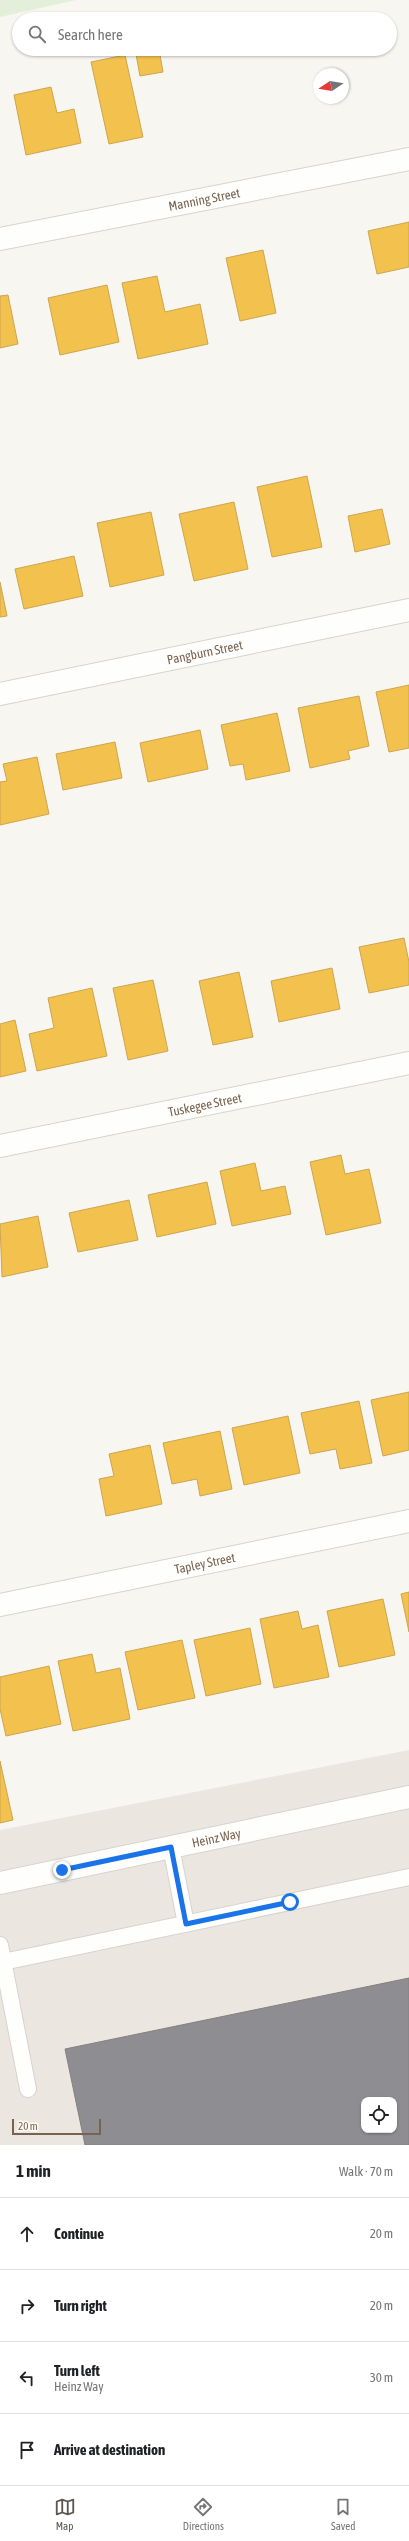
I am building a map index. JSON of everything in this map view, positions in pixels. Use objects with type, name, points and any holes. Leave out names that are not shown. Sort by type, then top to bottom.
[{"type":"street","name":"Manning Street","points":[[0,239],[409,159]]},
{"type":"street","name":"Pangburn Street","points":[[0,694],[409,610]]},
{"type":"street","name":"Tuskegee Street","points":[[0,1146],[409,1063]]},
{"type":"street","name":"Tapley Street","points":[[0,1605],[409,1521]]},
{"type":"street","name":"Heinz Way","points":[[0,1883],[409,1797]]},
{"type":"lane","points":[[171,1847],[186,1924]]},
{"type":"lane","points":[[3,1962],[409,1877]]},
{"type":"lane","points":[[0,1945],[28,2089]]},
{"type":"shaded area","points":[[409,1750],[409,2145],[0,2145],[0,1830]]},
{"type":"green space","points":[[0,0],[76,0],[22,12],[12,12],[12,14],[0,17]]},
{"type":"building: Homes","points":[[125,56],[143,137],[109,144],[91,62]]},
{"type":"building: Homes","points":[[136,56],[160,56],[163,72],[140,76]]},
{"type":"building: Homes","points":[[51,87],[57,113],[74,109],[81,143],[26,155],[14,95]]},
{"type":"building: Homes","points":[[409,222],[409,267],[377,274],[368,231]]},
{"type":"building: Homes","points":[[263,250],[276,313],[240,321],[226,258]]},
{"type":"building: Homes","points":[[157,276],[165,312],[200,304],[208,344],[138,359],[122,283]]},
{"type":"building: Homes","points":[[107,285],[119,342],[60,355],[48,298]]},
{"type":"building: Homes","points":[[8,295],[18,344],[0,348],[0,296]]},
{"type":"building: Homes","points":[[307,476],[322,547],[272,557],[257,487]]},
{"type":"building: Homes","points":[[234,502],[248,569],[194,581],[179,514]]},
{"type":"building: Homes","points":[[382,509],[390,544],[355,552],[348,516]]},
{"type":"building: Homes","points":[[151,512],[164,575],[110,587],[97,523]]},
{"type":"building: Homes","points":[[74,556],[83,596],[24,609],[15,569]]},
{"type":"building: Homes","points":[[0,582],[7,616],[0,617]]},
{"type":"building: Homes","points":[[409,685],[409,748],[389,752],[376,692]]},
{"type":"building: Homes","points":[[359,696],[369,746],[348,751],[350,759],[310,768],[298,708]]},
{"type":"building: Homes","points":[[277,713],[290,771],[246,780],[243,764],[230,766],[221,725]]},
{"type":"building: Homes","points":[[200,730],[208,769],[148,782],[140,743]]},
{"type":"building: Homes","points":[[115,742],[122,778],[63,790],[56,754]]},
{"type":"building: Homes","points":[[37,757],[49,814],[0,825],[0,782],[7,781],[3,764]]},
{"type":"building: Homes","points":[[404,938],[409,962],[409,985],[369,993],[359,947]]},
{"type":"building: Homes","points":[[332,968],[340,1009],[279,1022],[271,981]]},
{"type":"building: Homes","points":[[239,972],[253,1037],[213,1045],[199,981]]},
{"type":"building: Homes","points":[[153,980],[168,1051],[128,1060],[113,988]]},
{"type":"building: Homes","points":[[92,988],[107,1056],[37,1071],[29,1034],[54,1028],[48,998]]},
{"type":"building: Homes","points":[[15,1020],[26,1071],[0,1077],[0,1024]]},
{"type":"building: Homes","points":[[341,1155],[345,1174],[369,1169],[381,1223],[326,1235],[310,1162]]},
{"type":"building: Homes","points":[[255,1163],[261,1191],[285,1186],[291,1214],[232,1226],[220,1171]]},
{"type":"building: Homes","points":[[207,1182],[216,1224],[157,1237],[148,1195]]},
{"type":"building: Homes","points":[[129,1200],[138,1240],[78,1252],[69,1213]]},
{"type":"building: Homes","points":[[38,1216],[48,1267],[2,1277],[0,1224]]},
{"type":"building: Homes","points":[[409,1392],[409,1450],[383,1456],[371,1400]]},
{"type":"building: Homes","points":[[359,1401],[372,1463],[340,1469],[336,1449],[310,1454],[301,1413]]},
{"type":"building: Homes","points":[[288,1416],[300,1473],[244,1485],[232,1428]]},
{"type":"building: Homes","points":[[220,1431],[232,1489],[200,1496],[197,1479],[172,1484],[163,1443]]},
{"type":"building: Homes","points":[[150,1445],[162,1504],[106,1516],[99,1479],[114,1476],[109,1454]]},
{"type":"building: Homes","points":[[409,1592],[409,1632],[401,1594]]},
{"type":"building: Homes","points":[[383,1599],[395,1655],[339,1667],[327,1611]]},
{"type":"building: Homes","points":[[298,1611],[302,1629],[318,1625],[329,1677],[274,1688],[260,1619]]},
{"type":"building: Homes","points":[[250,1628],[261,1684],[206,1696],[194,1640]]},
{"type":"building: Homes","points":[[182,1640],[195,1698],[138,1710],[125,1652]]},
{"type":"building: Homes","points":[[92,1654],[96,1673],[120,1668],[130,1719],[73,1731],[58,1661]]},
{"type":"building: Homes","points":[[49,1666],[61,1724],[6,1736],[0,1709],[0,1677]]},
{"type":"building: Homes","points":[[0,1761],[13,1820],[0,1823]]},
{"type":"building: Industry","points":[[409,1978],[409,2145],[85,2145],[65,2049]]},
{"type":"route","points":[[62,1870],[171,1847],[186,1924],[290,1902]]}]
